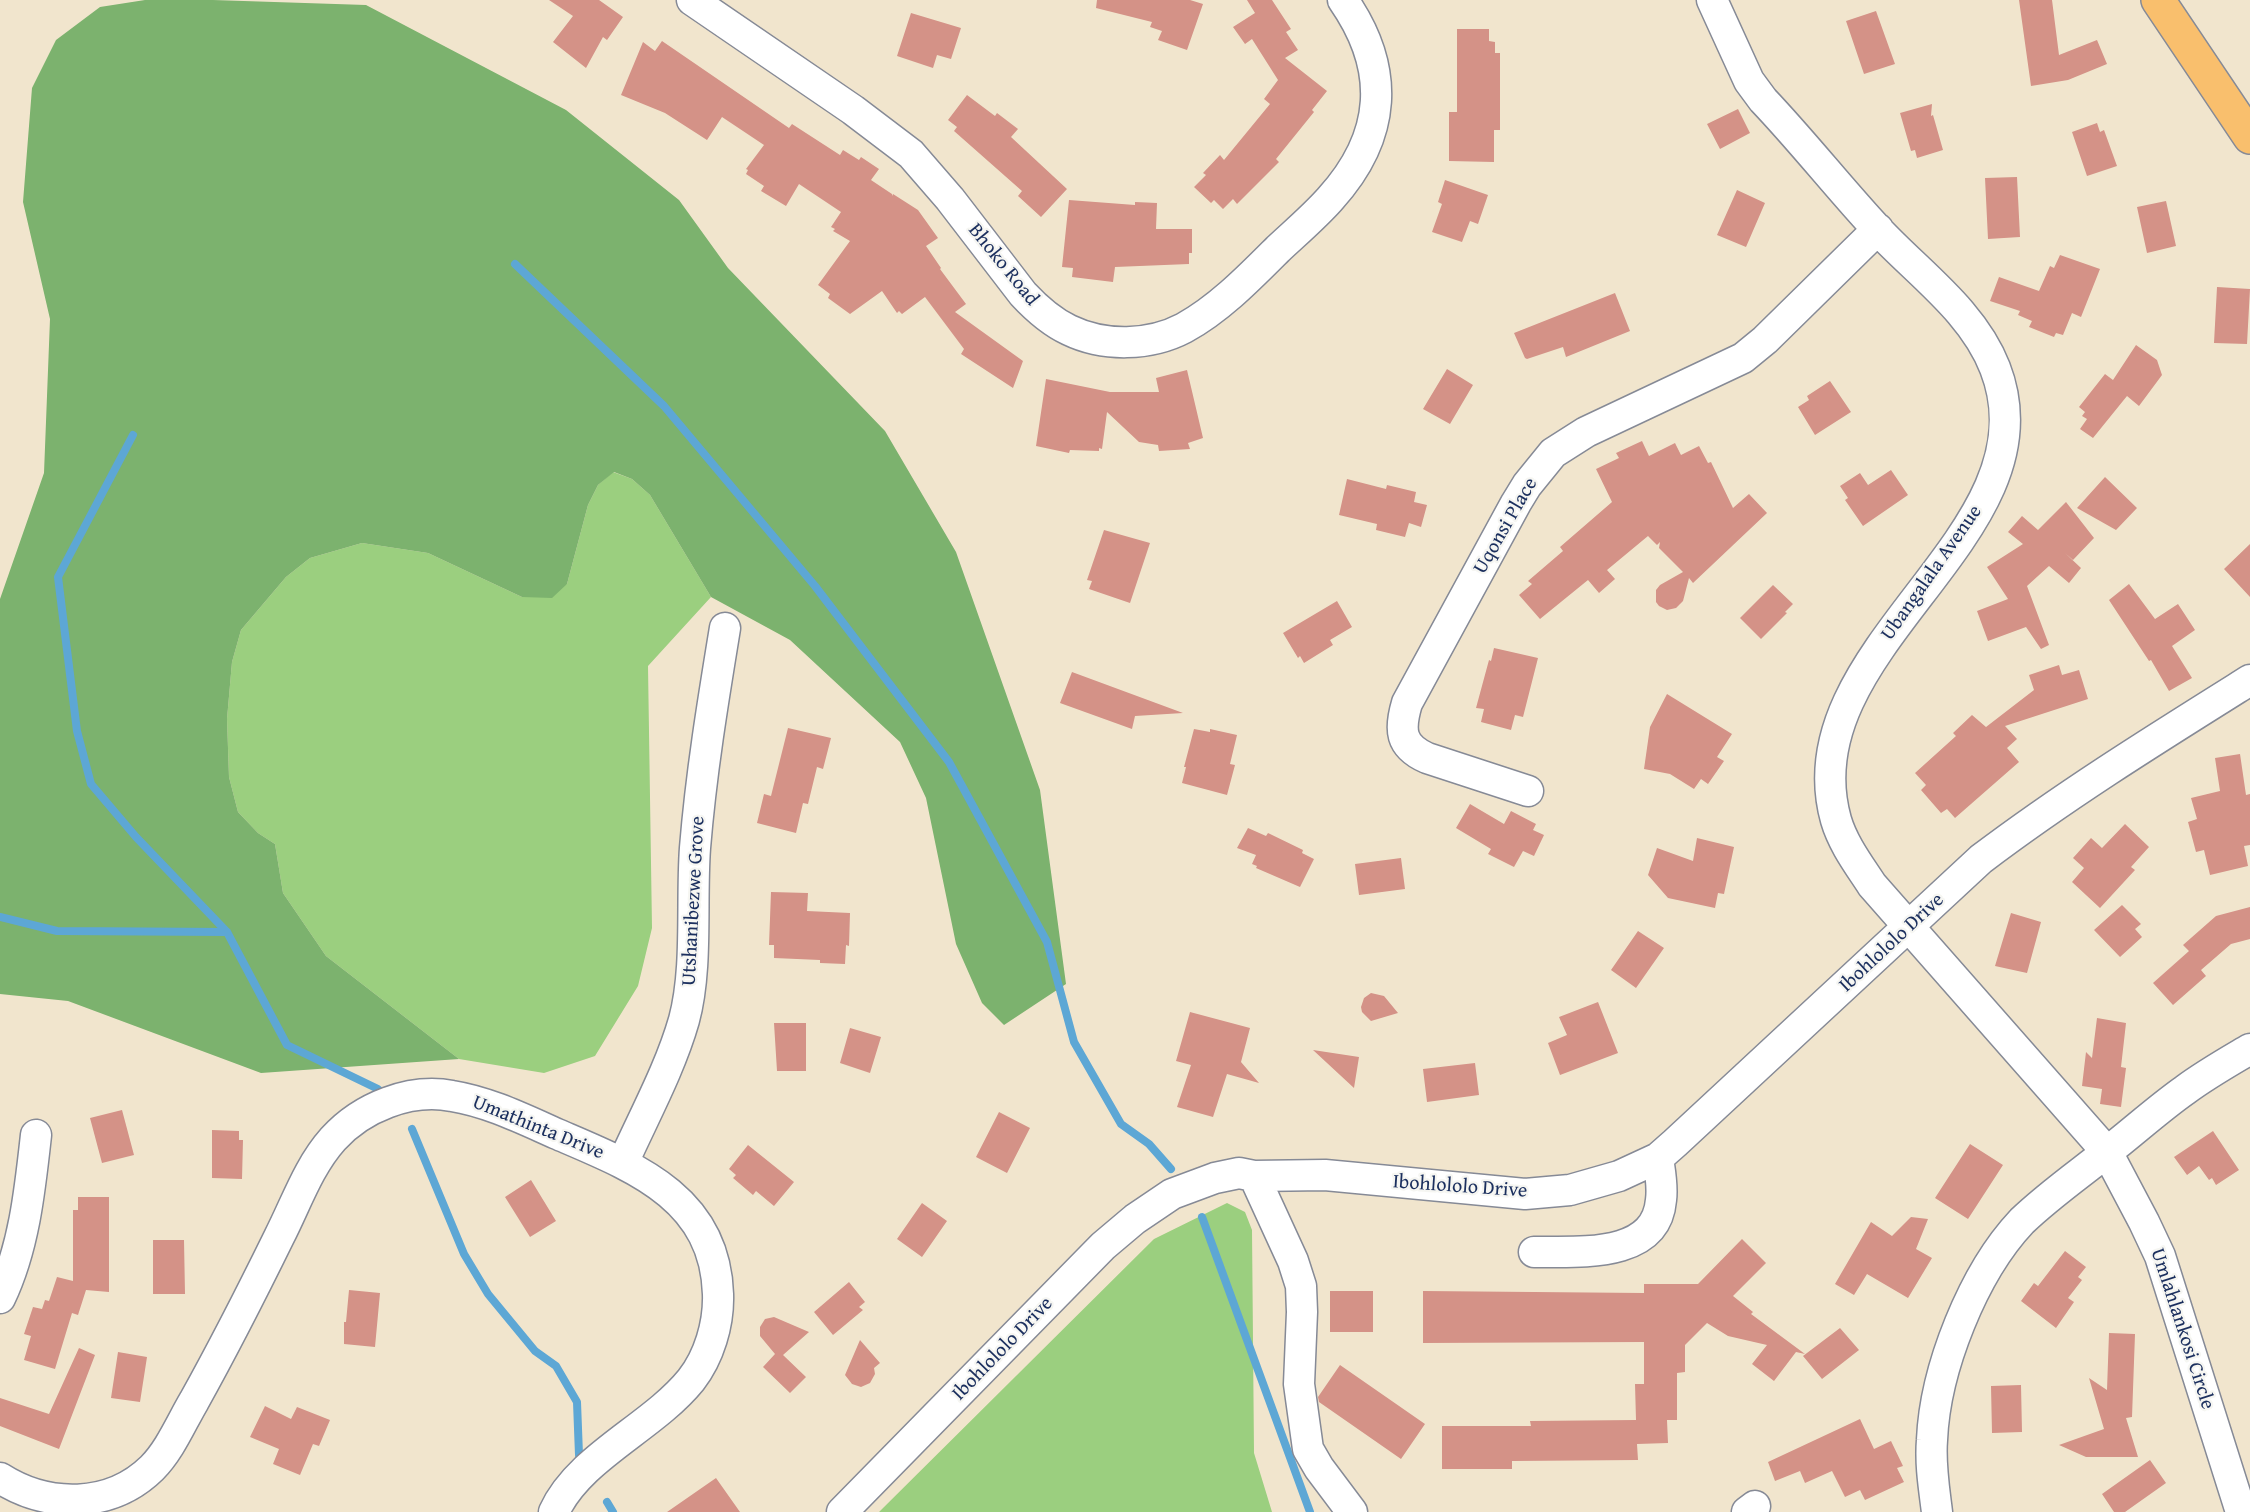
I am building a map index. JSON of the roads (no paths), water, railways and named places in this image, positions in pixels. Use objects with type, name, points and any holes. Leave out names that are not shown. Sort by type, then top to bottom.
[{"type":"main road","points":[[2158,0],[2250,137]]},
{"type":"street","name":"Bhoko Road","points":[[692,0],[853,110],[910,153],[950,198],[1035,307],[1070,331],[1110,341],[1130,342],[1147,341],[1184,328],[1212,310],[1330,199],[1359,160],[1368,143],[1377,95],[1377,77],[1370,52],[1343,0]]},
{"type":"street","name":"Ubangalala Avenue","points":[[1712,0],[1749,81],[1762,100],[1878,229],[1963,316],[1980,339],[1995,369],[2004,410],[2000,455],[1988,492],[1965,532],[1870,662],[1838,726],[1831,759],[1831,787],[1836,820],[1849,850],[1872,885],[1908,928]]},
{"type":"street","name":"Uqonsi Place","points":[[1528,791],[1413,752],[1408,747],[1402,728],[1407,704],[1516,503],[1542,466],[1567,443],[1743,358],[1765,340],[1878,229]]},
{"type":"street","name":"Utshanibezwe Grove","points":[[623,1162],[673,1051],[684,1019],[689,992],[695,849],[704,760],[725,628]]},
{"type":"street","name":"Ibohlololo Drive","points":[[842,1512],[1102,1246],[1142,1214],[1172,1194],[1215,1178],[1239,1173],[1254,1176],[1325,1175],[1525,1194],[1570,1190],[1593,1184],[1619,1176],[1658,1158],[1982,859],[2022,828],[2156,738],[2250,680]]},
{"type":"street","name":"Umlahlankosi Circle","points":[[1908,928],[2107,1152],[2145,1222],[2160,1256],[2241,1512]]},
{"type":"street","points":[[1937,1512],[1932,1460],[1936,1401],[1949,1350],[1966,1310],[2003,1243],[2023,1221],[2185,1089],[2250,1049]]},
{"type":"street","name":"Umathinta Drive","points":[[0,1478],[36,1496],[73,1500],[93,1498],[116,1490],[135,1481],[153,1467],[168,1446],[212,1369],[308,1177],[334,1138],[369,1111],[414,1095],[450,1095],[507,1113],[623,1162],[657,1183],[689,1211],[701,1228],[717,1268],[718,1307],[715,1325],[710,1346],[693,1378],[663,1409],[570,1486],[554,1512]]},
{"type":"street","points":[[0,1298],[9,1280],[20,1237],[29,1193],[36,1135]]},
{"type":"street","points":[[1534,1252],[1609,1250],[1635,1240],[1647,1230],[1659,1211],[1661,1188],[1658,1158]]},
{"type":"street","points":[[1254,1176],[1293,1261],[1301,1286],[1299,1384],[1308,1449],[1319,1468],[1352,1512]]},
{"type":"waterway","points":[[515,264],[664,406],[815,586],[949,762],[1047,942],[1074,1042],[1121,1124],[1149,1144],[1171,1169]]},
{"type":"waterway","points":[[133,435],[58,577],[77,731],[91,784],[136,837],[227,932],[287,1045],[378,1089]]},
{"type":"waterway","points":[[0,917],[57,931],[227,932]]},
{"type":"waterway","points":[[412,1129],[464,1254],[488,1294],[535,1351],[556,1366],[577,1402],[579,1455]]},
{"type":"waterway","points":[[1202,1217],[1310,1512]]},
{"type":"waterway","points":[[607,1502],[613,1512]]}]
